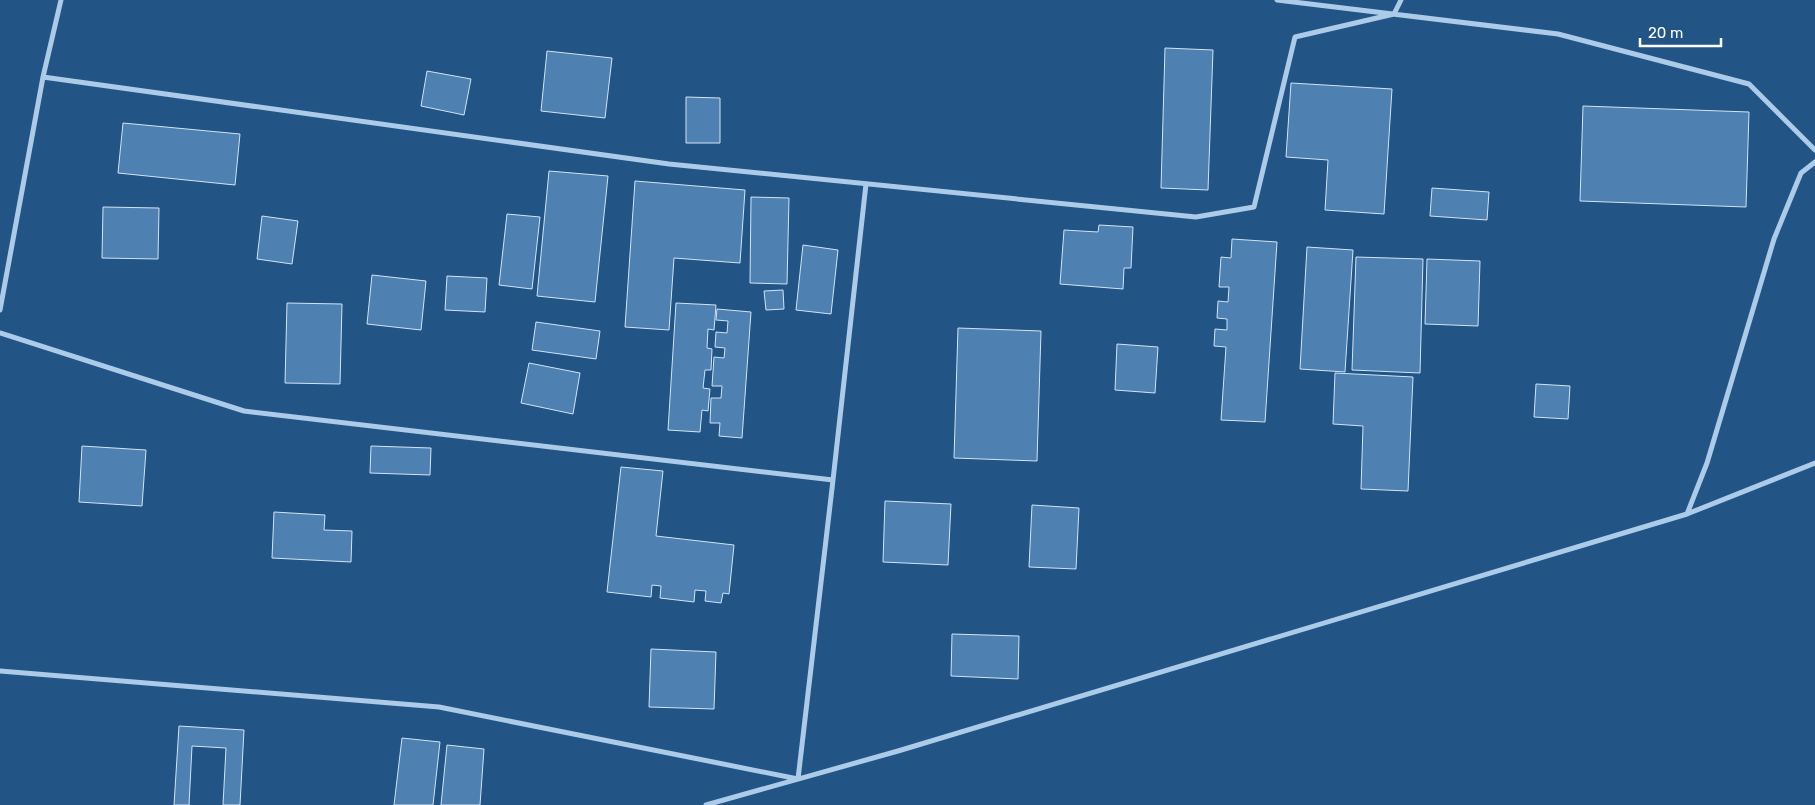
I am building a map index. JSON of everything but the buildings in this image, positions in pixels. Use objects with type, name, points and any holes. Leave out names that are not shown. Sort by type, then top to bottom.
[{"type":"street","points":[[0,310],[43,76],[61,0]]},
{"type":"street","points":[[1276,0],[1558,34],[1749,84],[1815,150]]},
{"type":"street","points":[[1394,14],[1401,0]]},
{"type":"street","points":[[43,76],[669,164],[1196,216],[1254,207],[1295,36],[1394,14]]},
{"type":"street","points":[[1687,514],[1707,463],[1774,238],[1801,174],[1815,162]]},
{"type":"street","points":[[798,779],[866,184]]},
{"type":"street","points":[[0,333],[244,411],[833,480]]},
{"type":"street","points":[[706,805],[1687,514],[1815,462]]},
{"type":"street","points":[[0,671],[439,707],[798,779]]}]
